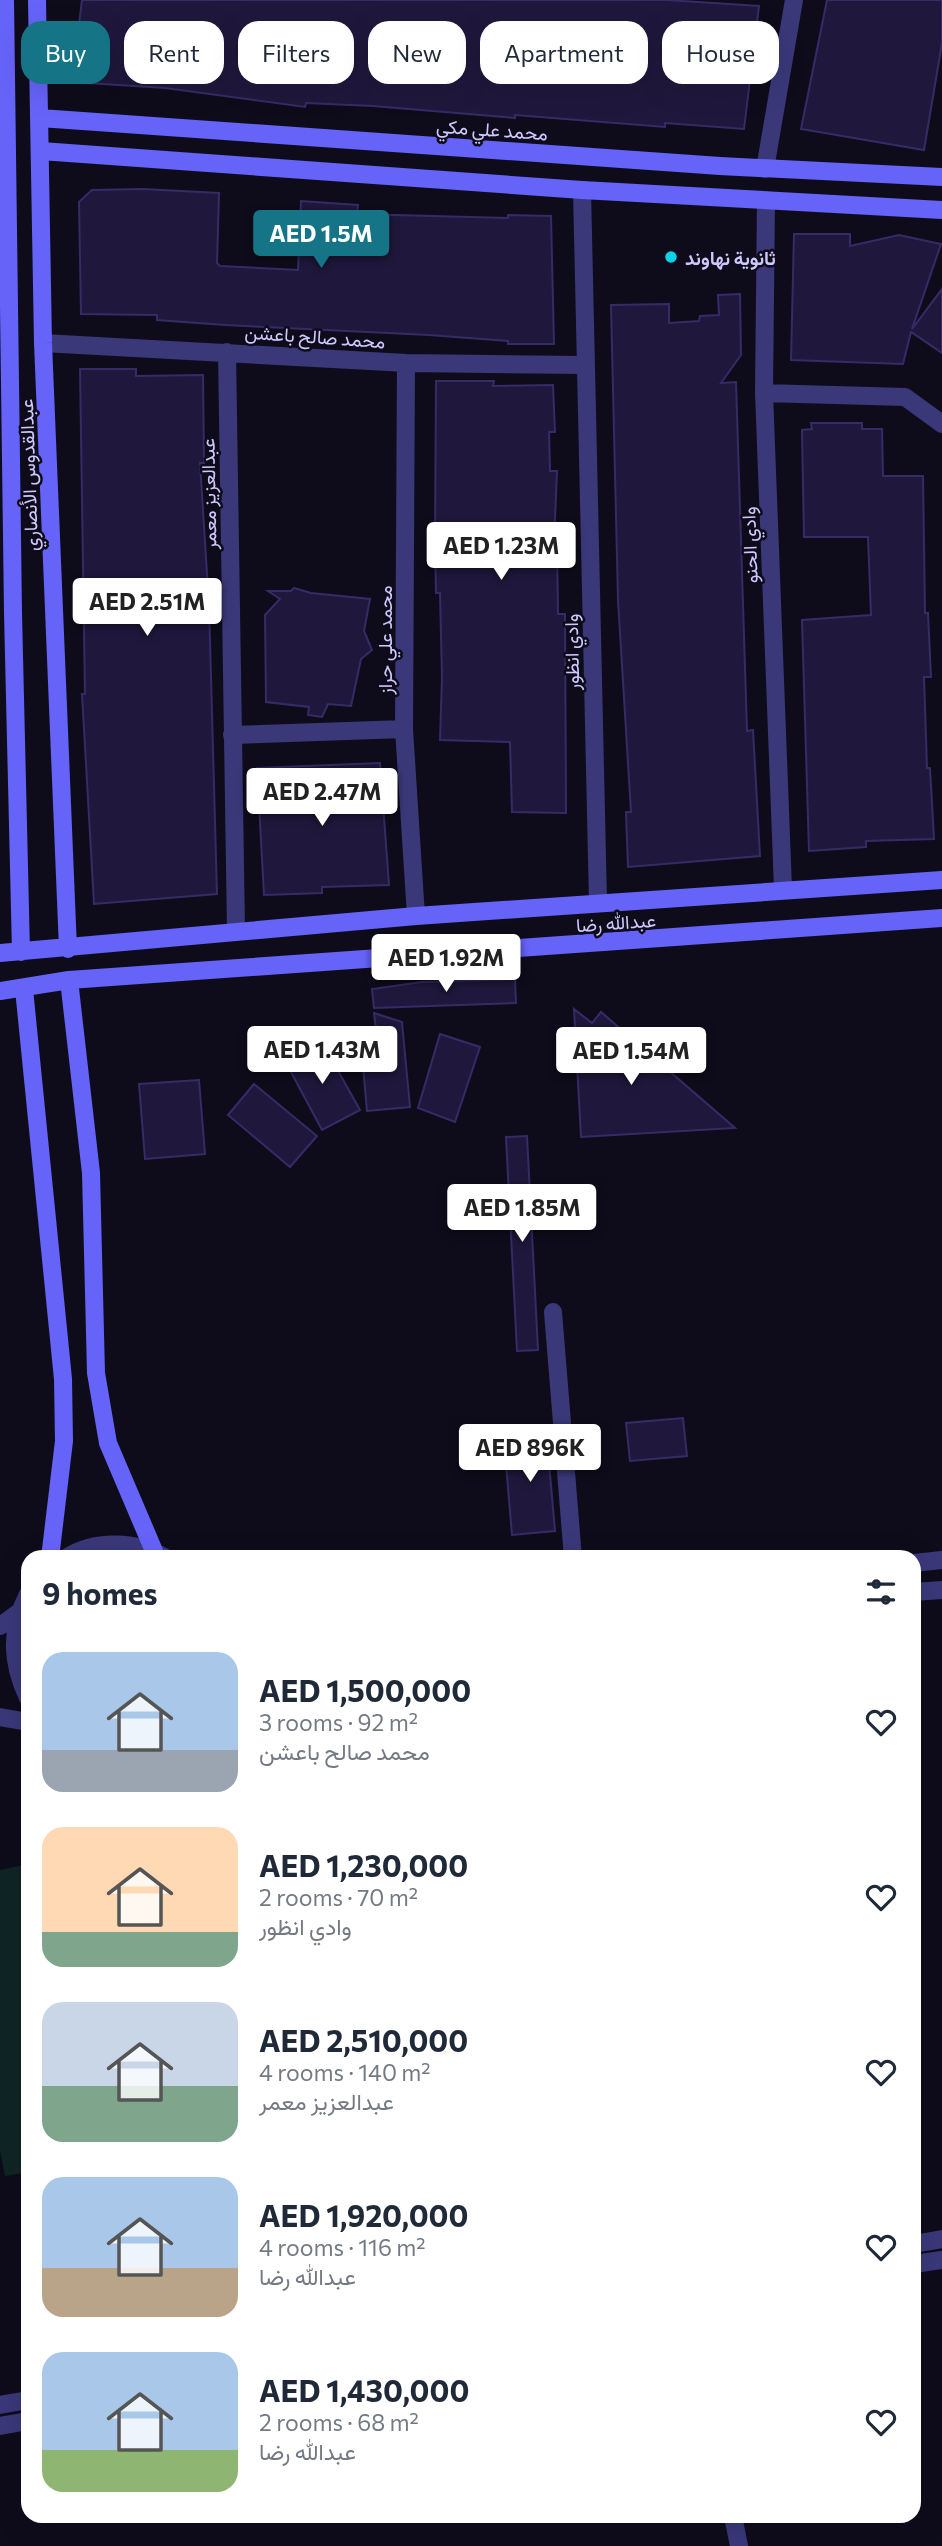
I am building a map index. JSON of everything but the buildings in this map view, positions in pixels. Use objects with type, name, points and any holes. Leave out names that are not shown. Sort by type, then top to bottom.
[{"type":"street","name":"عبدالقدوس الأنصاري","points":[[5,0],[6,613],[21,952]]},
{"type":"street","name":"عبدالقدوس الأنصاري","points":[[37,0],[43,342],[68,949]]},
{"type":"street","points":[[765,169],[794,0]]},
{"type":"street","name":"محمد علي مكي","points":[[40,118],[765,169],[942,177]]},
{"type":"street","points":[[41,151],[582,190],[942,210]]},
{"type":"street","points":[[718,197],[720,166]]},
{"type":"street","name":"وادي انظور","points":[[582,190],[598,902]]},
{"type":"street","name":"وادي الحنو","points":[[766,200],[764,393],[783,889]]},
{"type":"street","name":"محمد صالح باعشن","points":[[43,342],[406,363],[584,365]]},
{"type":"street","name":"عبدالعزيز معمر","points":[[227,352],[236,930]]},
{"type":"street","name":"محمد علي حراز","points":[[406,363],[404,729],[416,916]]},
{"type":"street","points":[[764,393],[905,397],[942,424]]},
{"type":"street","points":[[232,735],[404,729]]},
{"type":"street","name":"عبدالله رضا","points":[[0,953],[416,916],[942,880]]},
{"type":"street","name":"عبدالله رضا","points":[[0,991],[24,989],[69,979],[942,918]]},
{"type":"street","points":[[69,979],[91,1173],[96,1373],[108,1443],[158,1550]]},
{"type":"street","points":[[24,989],[63,1379],[64,1441],[51,1550]]},
{"type":"street","points":[[552,1312],[572,1550]]},
{"type":"street","points":[[86,1550],[99,1545],[127,1545],[145,1550]]},
{"type":"street","points":[[921,1562],[942,1560]]},
{"type":"street","points":[[921,1592],[942,1590]]},
{"type":"street","points":[[21,1608],[13,1644],[17,1675],[21,1683]]},
{"type":"street","points":[[0,1626],[18,1614]]},
{"type":"street","points":[[0,1717],[21,1721]]},
{"type":"street","points":[[921,2243],[942,2239]]},
{"type":"street","points":[[921,2263],[942,2259]]},
{"type":"street","points":[[0,2405],[21,2401]]},
{"type":"street","points":[[0,2426],[21,2422]]},
{"type":"street","points":[[734,2523],[738,2546]]},
{"type":"green space","points":[[21,1866],[21,2173],[5,2176],[0,2150],[0,1870]]},
{"type":"place","name":"ثانوية نهاوند","points":[[671,257]]}]
